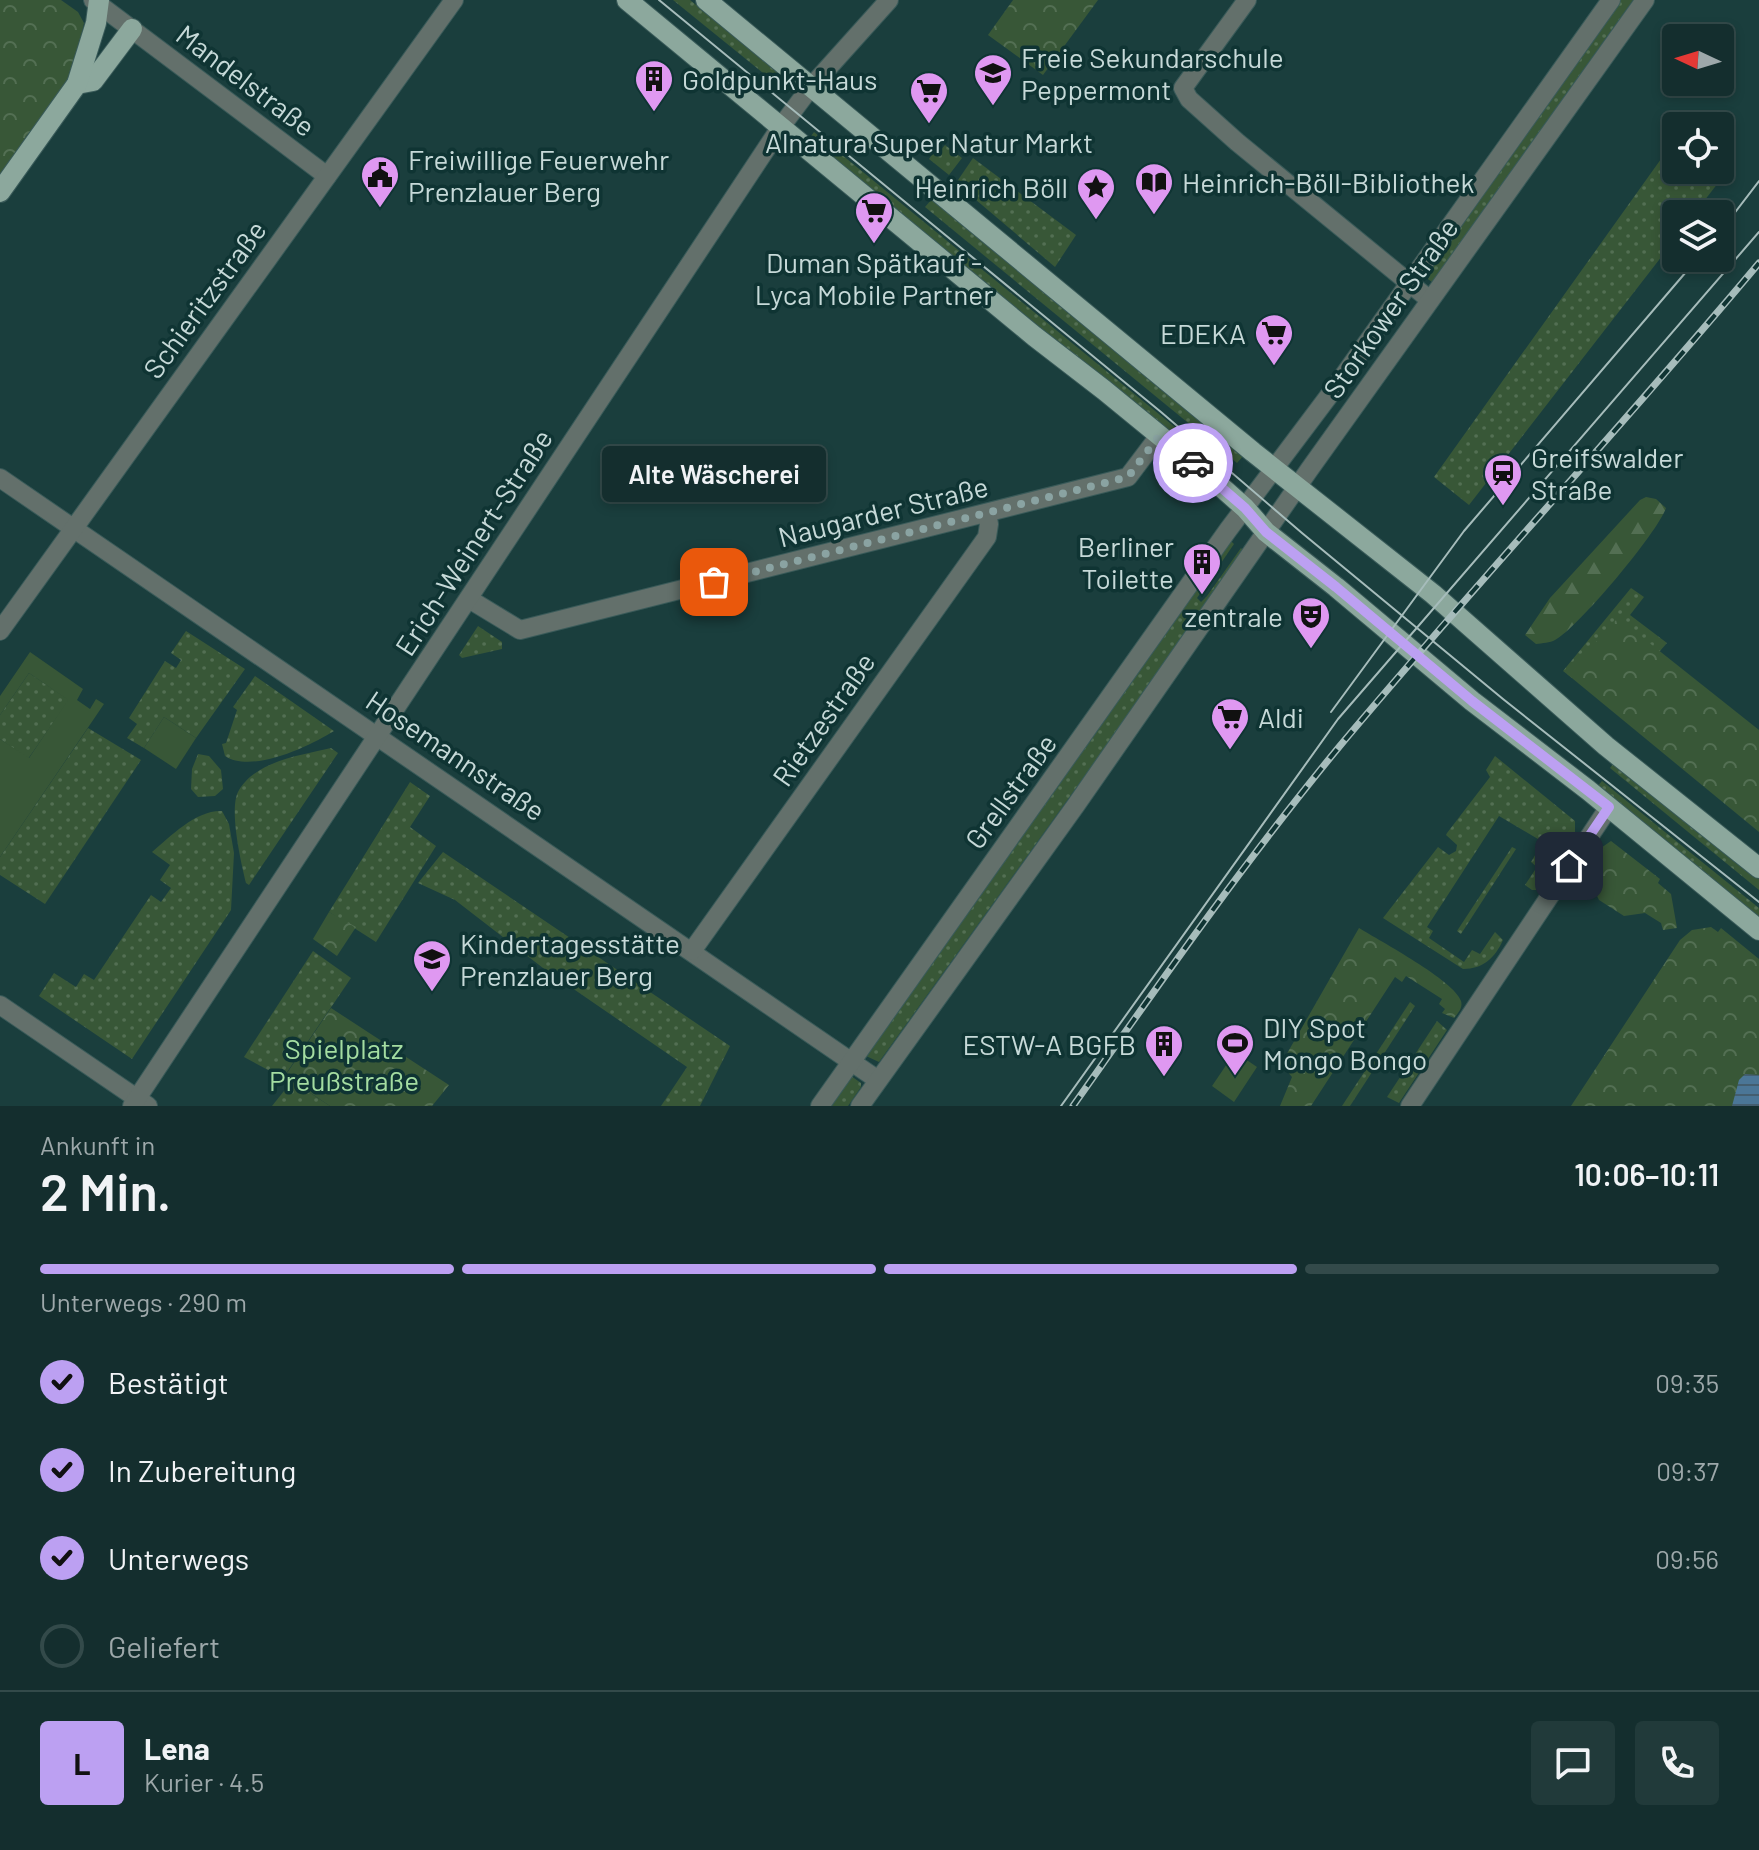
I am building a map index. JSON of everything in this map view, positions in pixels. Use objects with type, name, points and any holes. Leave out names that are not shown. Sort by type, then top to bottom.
[{"type":"main road","points":[[627,0],[1159,436],[1245,508],[1266,532],[1759,930]]},
{"type":"main road","points":[[706,0],[1275,470],[1444,604],[1606,746],[1759,868]]},
{"type":"main road","points":[[0,192],[77,84],[96,23],[97,1]]},
{"type":"main road","points":[[77,84],[93,81],[132,29]]},
{"type":"street","name":"Schieritzstraße","points":[[0,631],[454,0]]},
{"type":"street","points":[[780,128],[810,88],[889,0]]},
{"type":"street","points":[[1247,0],[1183,88],[1189,99],[1430,300]]},
{"type":"street","name":"Storkower Straße","points":[[1245,508],[1611,0]]},
{"type":"street","name":"Storkower Straße","points":[[1266,532],[1645,0]]},
{"type":"street","name":"Mandelstraße","points":[[97,1],[327,176]]},
{"type":"street","name":"Erich-Weinert-Straße","points":[[139,1104],[378,735],[780,128]]},
{"type":"street","name":"Naugarder Straße","points":[[469,599],[520,630],[1128,477],[1159,436]]},
{"type":"street","name":"Hosemannstraße","points":[[0,478],[878,1080]]},
{"type":"street","name":"Grellstraße","points":[[820,1106],[1245,508]]},
{"type":"street","name":"Rietzestraße","points":[[692,951],[987,537],[987,514]]},
{"type":"street","points":[[860,1106],[1076,805],[1266,532]]},
{"type":"street","points":[[1410,1106],[1609,807]]},
{"type":"street","points":[[0,1005],[139,1104]]},
{"type":"green space","points":[[0,0],[61,0],[78,12],[84,23],[74,72],[0,181]]},
{"type":"green space","points":[[673,0],[690,0],[784,76],[778,85]]},
{"type":"green space","points":[[1013,0],[1098,0],[1043,75],[988,35]]},
{"type":"green space","points":[[1617,0],[1633,0],[1432,282],[1421,274]]},
{"type":"green space","points":[[814,132],[1231,473],[1226,479],[809,139]]},
{"type":"green space","points":[[945,145],[962,158],[949,175],[929,159],[935,150],[939,152]]},
{"type":"green space","points":[[973,158],[1076,235],[1055,267],[956,183]]},
{"type":"green space","points":[[1662,158],[1662,184],[1717,184],[1705,200],[1662,200],[1662,256],[1469,505],[1434,477]]},
{"type":"green space","points":[[932,199],[1244,455],[1237,463],[925,207]]},
{"type":"green space","points":[[1646,497],[1656,499],[1666,508],[1648,537],[1598,600],[1566,632],[1553,641],[1536,644],[1525,635],[1550,598]]},
{"type":"green space","points":[[1231,541],[1234,544],[1197,598],[1201,602],[1207,596],[1241,548],[1243,550],[1214,596],[879,1062],[866,1056]]},
{"type":"green space","points":[[1631,588],[1644,597],[1630,615],[1667,643],[1652,660],[1572,678],[1563,671]]},
{"type":"green space","points":[[1618,618],[1759,730],[1759,832],[1567,674]]},
{"type":"green space","points":[[478,626],[502,642],[502,649],[462,658],[459,655]]},
{"type":"green space","points":[[186,631],[245,669],[196,738],[164,717],[144,748],[127,738],[137,724],[129,718],[165,661],[176,668],[181,660],[171,653]]},
{"type":"green space","points":[[30,652],[83,689],[77,700],[90,709],[96,699],[104,704],[0,857],[0,739],[29,758],[68,700],[29,673],[0,715],[0,696]]},
{"type":"green space","points":[[29,673],[69,700],[28,759],[0,739],[0,715]]},
{"type":"green space","points":[[255,676],[334,731],[311,744],[265,760],[236,761],[225,756],[222,744],[226,743],[237,710],[233,707]]},
{"type":"green space","points":[[164,717],[196,738],[176,769],[144,748]]},
{"type":"green space","points":[[88,728],[141,760],[45,904],[0,875],[0,857]]},
{"type":"green space","points":[[331,748],[338,753],[249,885],[246,883],[237,837],[235,811],[238,792],[245,781],[267,766]]},
{"type":"green space","points":[[198,754],[209,756],[221,770],[223,789],[215,796],[198,797],[191,789],[192,769]]},
{"type":"green space","points":[[1495,756],[1575,821],[1575,834],[1538,890],[1532,890],[1525,885],[1537,867],[1531,862],[1543,842],[1499,816],[1427,927],[1433,931],[1429,938],[1464,962],[1472,950],[1480,954],[1495,932],[1503,940],[1488,961],[1463,969],[1383,918],[1438,847],[1449,855],[1456,851],[1457,845],[1446,835],[1490,777],[1486,770]]},
{"type":"green space","points":[[1616,760],[1759,878],[1759,890],[1610,768]]},
{"type":"green space","points":[[1602,781],[1759,908],[1759,921],[1596,788]]},
{"type":"green space","points":[[410,782],[430,796],[410,827],[436,846],[376,942],[329,912]]},
{"type":"green space","points":[[222,811],[229,824],[234,853],[231,910],[132,1059],[39,996],[54,973],[76,987],[84,974],[94,980],[151,895],[161,902],[171,888],[160,880],[170,865],[152,852],[193,819]]},
{"type":"green space","points":[[1611,841],[1660,879],[1658,883],[1671,894],[1677,928],[1663,930],[1661,923],[1645,913],[1624,916],[1599,900],[1584,869],[1598,850]]},
{"type":"green space","points":[[1512,847],[1516,849],[1461,934],[1457,931]]},
{"type":"green space","points":[[443,852],[730,1046],[700,1106],[661,1106],[687,1067],[543,968],[455,900],[418,883]]},
{"type":"green space","points":[[329,912],[356,927],[337,956],[313,939]]},
{"type":"green space","points":[[1711,927],[1718,932],[1721,928],[1759,959],[1759,1106],[1571,1106],[1680,940],[1692,930]]},
{"type":"green space","points":[[1359,928],[1445,983],[1456,993],[1461,1008],[1454,1018],[1442,1013],[1445,1009],[1439,1004],[1442,999],[1406,976],[1402,982],[1395,977],[1311,1106],[1280,1106],[1292,1077],[1281,1064]]},
{"type":"green space","points":[[313,951],[351,978],[283,1078],[244,1057]]},
{"type":"green space","points":[[1410,1002],[1415,1006],[1350,1106],[1342,1106]]},
{"type":"green space","name":"Spielplatz Preußstraße","points":[[331,1008],[449,1085],[432,1106],[330,1106],[285,1076]]},
{"type":"green space","points":[[1437,1021],[1447,1030],[1399,1103],[1387,1097]]},
{"type":"green space","name":"DIY Spot Mongo Bongo","points":[[1235,1052],[1257,1067],[1234,1102],[1212,1086]]},
{"type":"green space","points":[[851,1076],[861,1083],[861,1087],[848,1106],[827,1106]]},
{"type":"green space","points":[[292,1081],[330,1106],[272,1106]]},
{"type":"water","points":[[1745,1074],[1759,1075],[1759,1106],[1732,1106],[1739,1080]]},
{"type":"tram line","points":[[659,0],[1161,412],[1503,699],[1759,902]]},
{"type":"tram line","points":[[1734,214],[1759,181]]},
{"type":"tram line","points":[[1061,1106],[1338,719],[1759,232]]},
{"type":"tram line","points":[[1331,712],[1464,531],[1686,272]]},
{"type":"railway","points":[[1073,1106],[1170,969],[1304,790],[1443,625],[1759,263]]},
{"type":"way so far","points":[[714,582],[1128,477],[1159,436],[1193,463]]},
{"type":"place","name":"Freie Sekundarschule Peppermont","points":[[993,107]]},
{"type":"place","name":"Goldpunkt-Haus","points":[[654,113]]},
{"type":"place","name":"Alnatura Super Natur Markt","points":[[929,125]]},
{"type":"place","name":"Freiwillige Feuerwehr Prenzlauer Berg","points":[[380,209]]},
{"type":"place","name":"Heinrich-Böll-Bibliothek","points":[[1154,216]]},
{"type":"place","name":"Heinrich Böll","points":[[1096,221]]},
{"type":"place","name":"Duman Spätkauf - Lyca Mobile Partner","points":[[874,245]]},
{"type":"place","name":"EDEKA","points":[[1274,367]]},
{"type":"place","name":"Greifswalder Straße","points":[[1503,507]]},
{"type":"place","name":"Alte Wäscherei","points":[[714,582]]},
{"type":"place","name":"Berliner Toilette","points":[[1202,596]]},
{"type":"place","name":"zentrale","points":[[1311,650]]},
{"type":"place","name":"Aldi","points":[[1230,751]]},
{"type":"place","name":"Kindertagesstätte Prenzlauer Berg","points":[[432,993]]},
{"type":"place","name":"DIY Spot Mongo Bongo","points":[[1235,1077]]},
{"type":"place","name":"ESTW-A BGFB","points":[[1164,1078]]},
{"type":"route","points":[[1193,463],[1245,508],[1266,532],[1472,701],[1609,807],[1569,866]]}]
